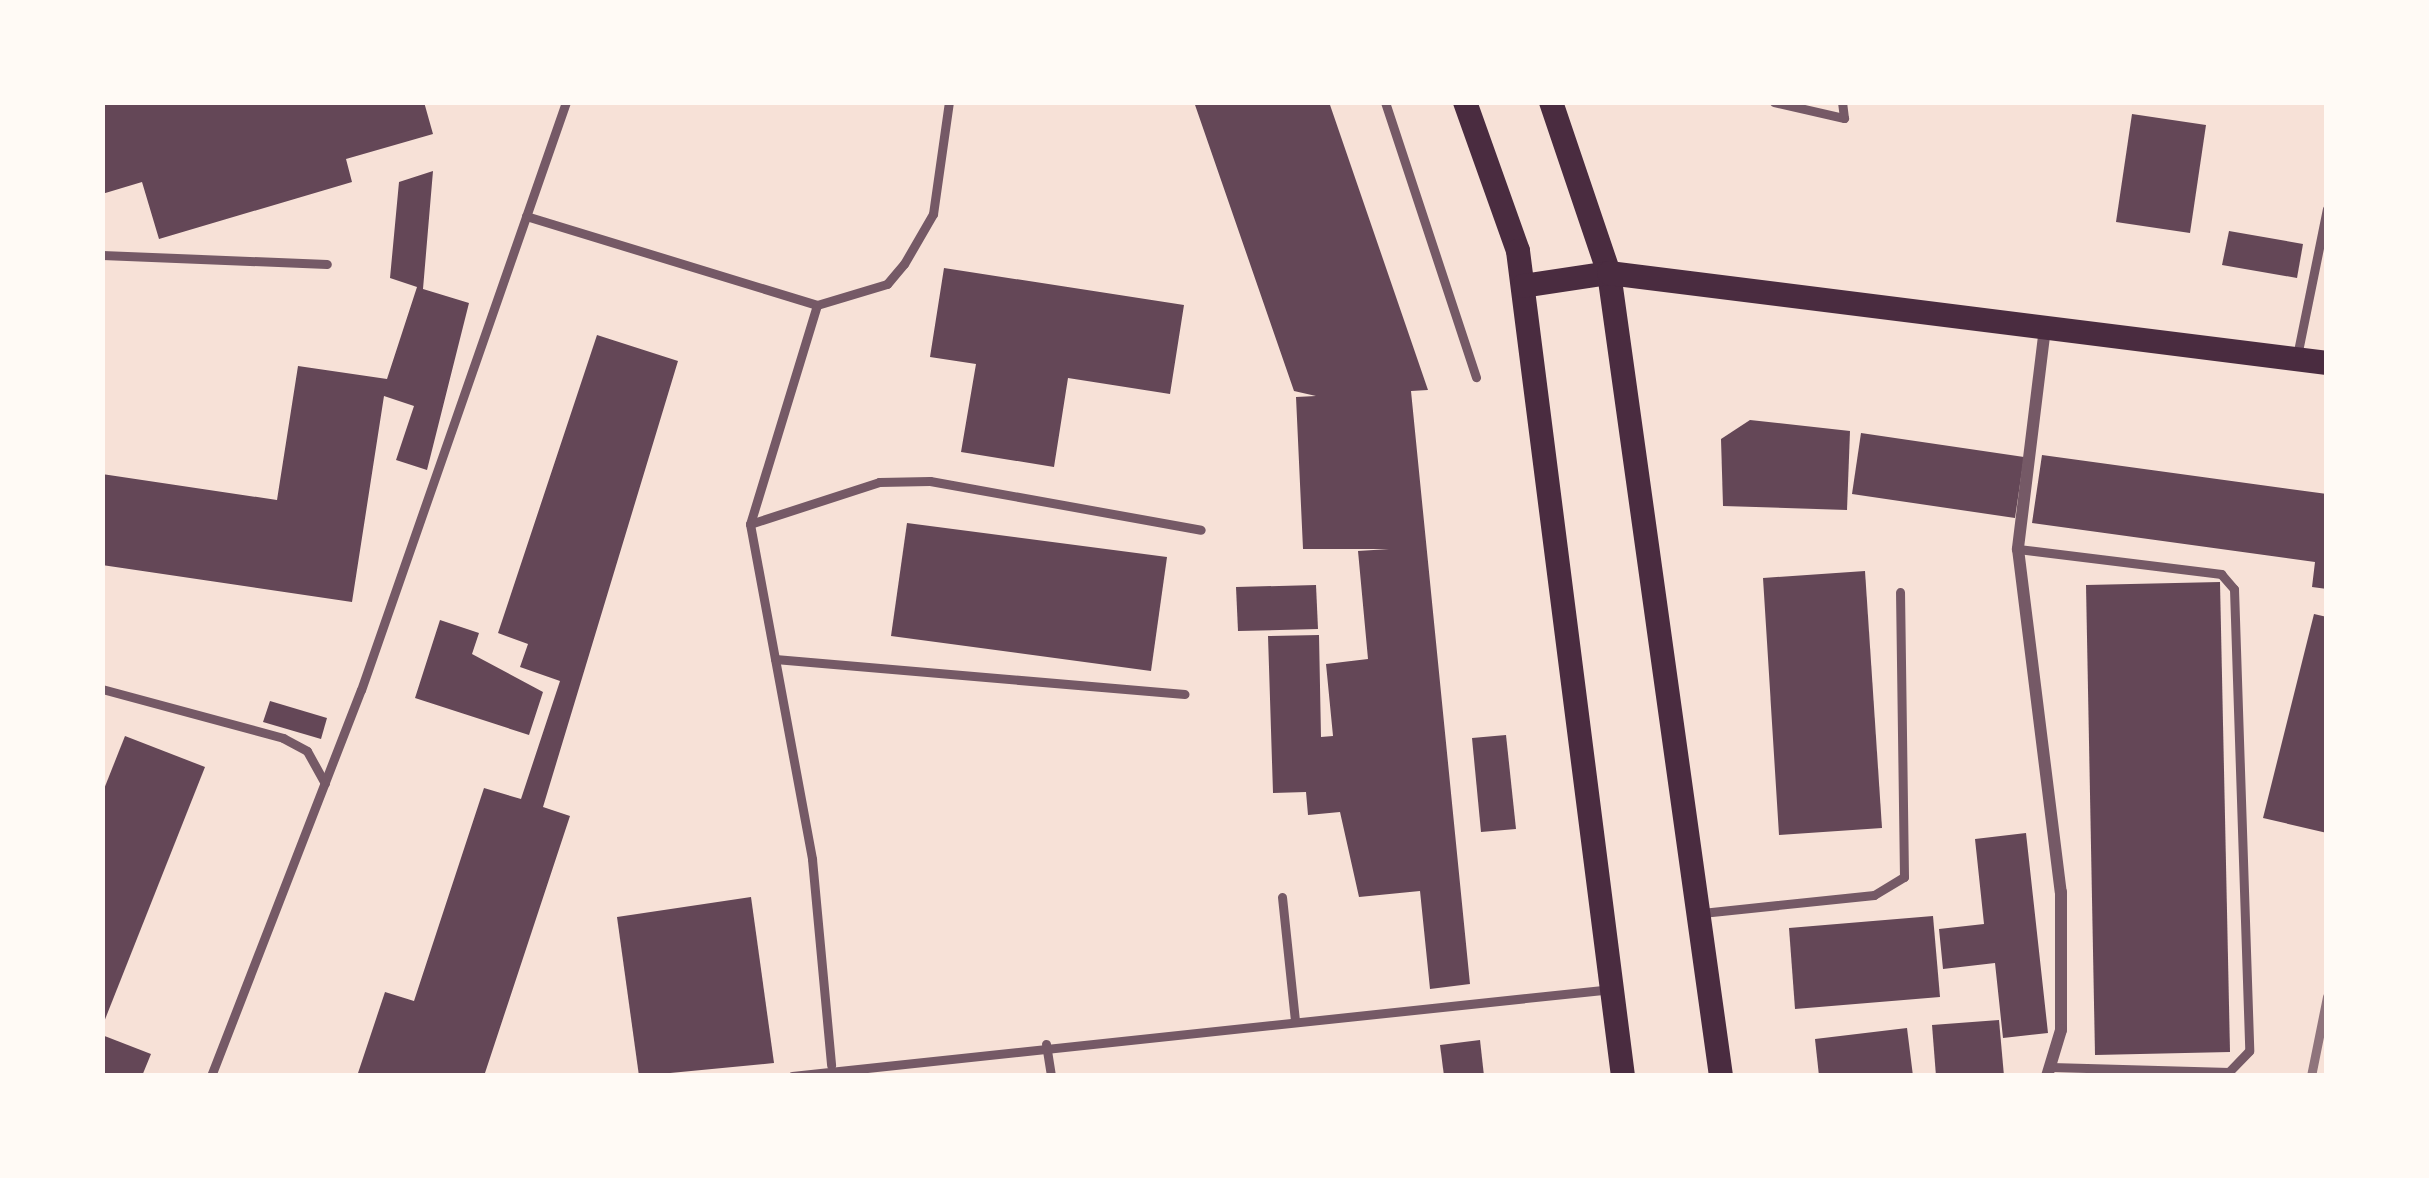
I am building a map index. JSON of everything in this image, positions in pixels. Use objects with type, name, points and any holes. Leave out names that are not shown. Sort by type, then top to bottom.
[{"type":"main road","points":[[1465,102],[1522,286],[1623,1076]]},
{"type":"main road","points":[[1551,102],[1609,273],[1702,913],[1721,1076]]},
{"type":"main road","points":[[1522,286],[1609,273],[2327,363]]},
{"type":"street","points":[[2045,328],[2018,549],[2061,892],[2049,1071]]},
{"type":"lane","points":[[211,1076],[325,783],[566,102]]},
{"type":"lane","points":[[526,216],[817,304],[887,284],[904,264],[933,214],[949,102]]},
{"type":"lane","points":[[1384,102],[1476,377]]},
{"type":"lane","points":[[1774,102],[1844,118],[1842,102]]},
{"type":"lane","points":[[2296,359],[2327,208]]},
{"type":"lane","points":[[102,255],[327,264]]},
{"type":"lane","points":[[817,304],[750,524],[812,860],[831,1065]]},
{"type":"lane","points":[[750,524],[879,482],[930,481],[1201,530]]},
{"type":"lane","points":[[2018,549],[2221,574],[2234,589],[2249,1051],[2229,1072],[2049,1071]]},
{"type":"lane","points":[[1702,913],[1874,895],[1904,877],[1900,592]]},
{"type":"lane","points":[[775,658],[1184,694]]},
{"type":"lane","points":[[102,689],[284,738],[325,783]]},
{"type":"lane","points":[[1282,897],[1295,1020]]},
{"type":"lane","points":[[792,1076],[831,1065],[1612,989]]},
{"type":"lane","points":[[1046,1044],[1051,1076]]},
{"type":"building","points":[[102,102],[424,102],[433,134],[346,159],[352,182],[159,239],[142,182],[102,194]]},
{"type":"building","points":[[1194,102],[1329,102],[1428,390],[1411,391],[1470,984],[1430,989],[1420,891],[1359,897],[1340,812],[1308,815],[1306,792],[1273,793],[1268,636],[1319,635],[1321,737],[1333,736],[1326,664],[1368,659],[1358,551],[1389,549],[1303,549],[1296,397],[1316,396],[1294,391]]},
{"type":"building","points":[[2132,114],[2206,125],[2190,233],[2116,222]]},
{"type":"building","points":[[433,171],[423,289],[469,303],[427,470],[396,460],[414,406],[384,396],[352,602],[102,565],[102,474],[277,500],[298,366],[387,379],[417,287],[390,278],[399,182]]},
{"type":"building","points":[[2229,231],[2303,244],[2297,278],[2222,265]]},
{"type":"building","points":[[944,268],[1184,305],[1170,394],[1068,378],[1054,467],[961,452],[976,364],[930,357]]},
{"type":"building","points":[[597,335],[678,361],[543,807],[570,816],[484,1076],[357,1076],[385,992],[414,1001],[484,788],[521,799],[560,681],[520,667],[528,644],[498,633]]},
{"type":"building","points":[[1750,420],[1850,431],[1847,510],[1723,506],[1721,439]]},
{"type":"building","points":[[1861,433],[2024,457],[2015,518],[1852,494]]},
{"type":"building","points":[[2042,455],[2327,494],[2327,589],[2312,587],[2315,562],[2032,523]]},
{"type":"building","points":[[907,523],[1167,557],[1151,671],[891,636]]},
{"type":"building","points":[[1865,571],[1882,828],[1779,835],[1763,578]]},
{"type":"building","points":[[2220,582],[2230,1052],[2095,1055],[2086,585]]},
{"type":"building","points":[[1316,585],[1318,629],[1238,631],[1236,587]]},
{"type":"building","points":[[2314,614],[2327,617],[2327,833],[2263,818]]},
{"type":"building","points":[[440,620],[479,633],[472,654],[543,692],[529,735],[415,698]]},
{"type":"building","points":[[270,701],[327,718],[321,739],[263,722]]},
{"type":"building","points":[[1506,735],[1516,829],[1481,832],[1472,738]]},
{"type":"building","points":[[125,736],[205,767],[102,1027],[102,794]]},
{"type":"building","points":[[2026,833],[2048,1033],[2003,1038],[1995,963],[1943,969],[1939,929],[1984,924],[1975,839]]},
{"type":"building","points":[[751,897],[774,1063],[639,1076],[617,917]]},
{"type":"building","points":[[1933,916],[1940,997],[1795,1009],[1789,928]]},
{"type":"building","points":[[1999,1020],[2004,1076],[1936,1076],[1932,1025]]},
{"type":"building","points":[[1907,1028],[1913,1076],[1819,1076],[1815,1039]]},
{"type":"building","points":[[102,1035],[151,1054],[142,1076],[102,1076]]},
{"type":"building","points":[[1480,1040],[1484,1076],[1444,1076],[1440,1045]]},
{"type":"railway","points":[[2311,1076],[2327,997]]}]
